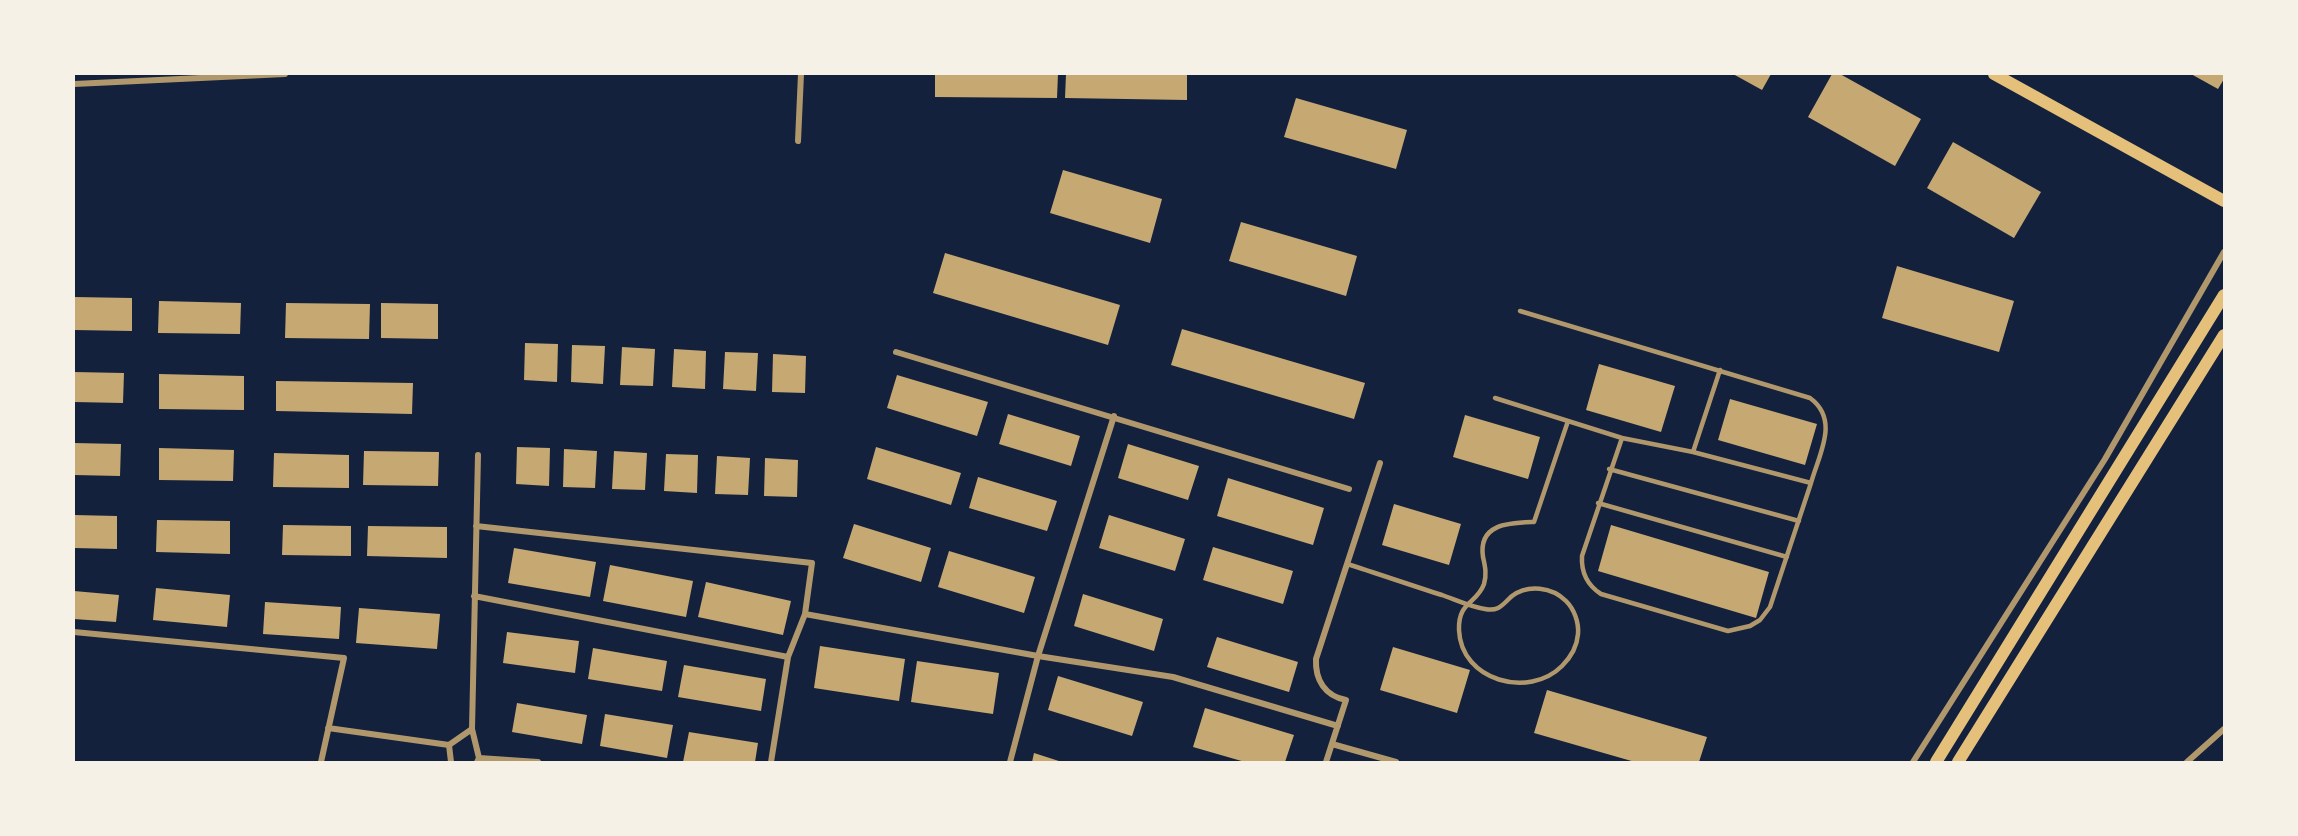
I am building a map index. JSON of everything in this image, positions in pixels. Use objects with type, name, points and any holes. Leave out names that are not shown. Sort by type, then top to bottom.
[{"type":"main road","points":[[1994,74],[2224,201]]},
{"type":"main road","points":[[1936,762],[2224,295]]},
{"type":"main road","points":[[1958,762],[2224,335]]},
{"type":"street","points":[[74,84],[285,74]]},
{"type":"street","points":[[798,141],[801,74]]},
{"type":"street","points":[[1912,762],[2105,459],[2224,252]]},
{"type":"street","points":[[896,352],[1114,416],[1349,489]]},
{"type":"street","points":[[1010,762],[1038,656],[1114,416]]},
{"type":"street","points":[[478,455],[472,729],[478,760],[538,762]]},
{"type":"street","points":[[1326,762],[1346,700],[1332,695],[1322,685],[1317,677],[1316,659],[1380,463]]},
{"type":"street","points":[[476,526],[812,563],[805,614],[788,657],[771,762]]},
{"type":"street","points":[[474,596],[788,657]]},
{"type":"street","points":[[805,614],[1038,656],[1173,677],[1338,726]]},
{"type":"street","points":[[74,632],[344,658],[321,762]]},
{"type":"street","points":[[328,728],[449,745],[472,729]]},
{"type":"street","points":[[2187,762],[2224,729]]},
{"type":"street","points":[[1332,744],[1396,762]]},
{"type":"street","points":[[449,745],[451,762]]},
{"type":"lane","points":[[1520,311],[1810,398],[1820,406],[1827,427],[1799,521],[1774,599],[1766,614],[1750,626],[1728,631],[1601,594],[1585,578],[1581,563],[1598,503],[1622,438]]},
{"type":"lane","points":[[1693,452],[1720,370]]},
{"type":"lane","points":[[1495,398],[1622,438],[1693,452],[1811,483]]},
{"type":"lane","points":[[1347,564],[1467,603],[1487,610],[1500,609],[1511,597],[1527,589],[1552,591],[1565,600],[1575,614],[1578,632],[1574,650],[1560,668],[1540,680],[1517,684],[1494,678],[1476,666],[1463,647],[1460,623],[1467,603],[1474,599],[1484,585],[1486,569],[1483,548],[1486,537],[1497,526],[1534,522],[1568,421]]},
{"type":"lane","points":[[1610,469],[1799,521]]},
{"type":"lane","points":[[1598,503],[1787,557]]},
{"type":"building","points":[[935,74],[1058,74],[1057,98],[935,97]]},
{"type":"building","points":[[1066,74],[1187,74],[1187,100],[1065,98]]},
{"type":"building","points":[[1733,74],[1771,74],[1762,90]]},
{"type":"building","points":[[1832,74],[1840,74],[1921,119],[1895,166],[1808,117]]},
{"type":"building","points":[[2191,74],[2224,74],[2224,79],[2218,89]]},
{"type":"building","points":[[1296,98],[1407,130],[1396,169],[1284,137]]},
{"type":"building","points":[[1953,142],[2041,192],[2014,238],[1927,188]]},
{"type":"building","points":[[1063,170],[1162,199],[1150,243],[1050,213]]},
{"type":"building","points":[[1241,222],[1357,256],[1346,296],[1229,261]]},
{"type":"building","points":[[945,253],[1120,305],[1108,345],[933,293]]},
{"type":"building","points":[[1897,266],[2014,301],[1999,352],[1882,318]]},
{"type":"building","points":[[74,297],[132,298],[132,331],[74,330]]},
{"type":"building","points":[[159,301],[241,303],[240,334],[158,333]]},
{"type":"building","points":[[286,303],[370,304],[369,339],[285,338]]},
{"type":"building","points":[[381,303],[438,304],[438,339],[381,338]]},
{"type":"building","points":[[1182,329],[1365,383],[1354,419],[1171,365]]},
{"type":"building","points":[[525,343],[558,344],[557,382],[524,380]]},
{"type":"building","points":[[572,345],[605,346],[603,384],[571,382]]},
{"type":"building","points":[[622,347],[655,349],[653,386],[620,385]]},
{"type":"building","points":[[674,349],[706,351],[705,389],[672,387]]},
{"type":"building","points":[[725,352],[758,353],[756,391],[723,389]]},
{"type":"building","points":[[773,354],[806,356],[805,393],[772,392]]},
{"type":"building","points":[[1599,364],[1675,386],[1661,432],[1586,410]]},
{"type":"building","points":[[74,372],[124,373],[123,403],[74,402]]},
{"type":"building","points":[[159,374],[244,376],[244,410],[159,409]]},
{"type":"building","points":[[897,375],[988,402],[977,436],[887,408]]},
{"type":"building","points":[[276,381],[413,383],[412,414],[276,411]]},
{"type":"building","points":[[1730,399],[1817,424],[1805,465],[1718,440]]},
{"type":"building","points":[[1008,414],[1080,436],[1071,466],[999,444]]},
{"type":"building","points":[[1465,415],[1540,437],[1528,479],[1453,457]]},
{"type":"building","points":[[74,443],[121,444],[120,476],[74,475]]},
{"type":"building","points":[[1128,444],[1199,466],[1188,500],[1118,478]]},
{"type":"building","points":[[517,447],[550,448],[549,486],[516,484]]},
{"type":"building","points":[[876,447],[961,473],[951,505],[867,479]]},
{"type":"building","points":[[159,448],[234,450],[233,481],[159,480]]},
{"type":"building","points":[[564,449],[597,451],[595,488],[563,487]]},
{"type":"building","points":[[364,451],[439,452],[438,486],[363,485]]},
{"type":"building","points":[[614,451],[647,453],[645,490],[612,489]]},
{"type":"building","points":[[274,453],[349,455],[349,488],[273,487]]},
{"type":"building","points":[[666,454],[698,455],[697,493],[664,491]]},
{"type":"building","points":[[717,456],[750,458],[748,495],[715,494]]},
{"type":"building","points":[[765,458],[798,460],[797,497],[764,496]]},
{"type":"building","points":[[978,477],[1057,501],[1047,531],[969,508]]},
{"type":"building","points":[[1228,478],[1324,508],[1313,545],[1217,516]]},
{"type":"building","points":[[1394,504],[1461,524],[1449,565],[1382,545]]},
{"type":"building","points":[[74,515],[117,516],[117,549],[74,548]]},
{"type":"building","points":[[1109,515],[1185,539],[1175,571],[1099,548]]},
{"type":"building","points":[[157,520],[230,521],[230,554],[156,552]]},
{"type":"building","points":[[854,524],[931,548],[921,582],[843,558]]},
{"type":"building","points":[[283,525],[351,526],[351,556],[282,555]]},
{"type":"building","points":[[1611,525],[1769,572],[1756,618],[1598,571]]},
{"type":"building","points":[[368,526],[447,527],[447,558],[367,556]]},
{"type":"building","points":[[1213,547],[1293,571],[1283,604],[1203,580]]},
{"type":"building","points":[[514,548],[596,562],[590,597],[508,583]]},
{"type":"building","points":[[949,551],[1035,577],[1024,613],[938,587]]},
{"type":"building","points":[[610,565],[693,581],[686,617],[603,601]]},
{"type":"building","points":[[706,582],[791,601],[783,635],[698,617]]},
{"type":"building","points":[[156,588],[230,595],[227,627],[153,620]]},
{"type":"building","points":[[74,591],[119,595],[116,622],[74,619]]},
{"type":"building","points":[[1083,594],[1163,619],[1154,651],[1074,626]]},
{"type":"building","points":[[265,602],[341,607],[339,639],[263,634]]},
{"type":"building","points":[[359,608],[440,614],[437,649],[356,643]]},
{"type":"building","points":[[507,632],[579,641],[575,673],[503,663]]},
{"type":"building","points":[[1217,637],[1298,662],[1289,692],[1207,667]]},
{"type":"building","points":[[820,646],[905,659],[899,701],[814,688]]},
{"type":"building","points":[[1393,647],[1470,670],[1457,713],[1380,690]]},
{"type":"building","points":[[593,648],[667,661],[662,691],[588,679]]},
{"type":"building","points":[[917,661],[999,673],[993,714],[911,702]]},
{"type":"building","points":[[684,665],[766,679],[761,711],[678,697]]},
{"type":"building","points":[[1058,676],[1143,702],[1132,736],[1048,710]]},
{"type":"building","points":[[1547,690],[1707,737],[1699,762],[1635,762],[1534,733]]},
{"type":"building","points":[[517,703],[587,715],[582,744],[512,732]]},
{"type":"building","points":[[1205,708],[1294,735],[1285,762],[1245,762],[1193,747]]},
{"type":"building","points":[[605,714],[673,725],[667,758],[600,746]]},
{"type":"building","points":[[689,732],[758,743],[755,762],[683,762]]},
{"type":"building","points":[[1034,753],[1062,762],[1032,762]]}]
